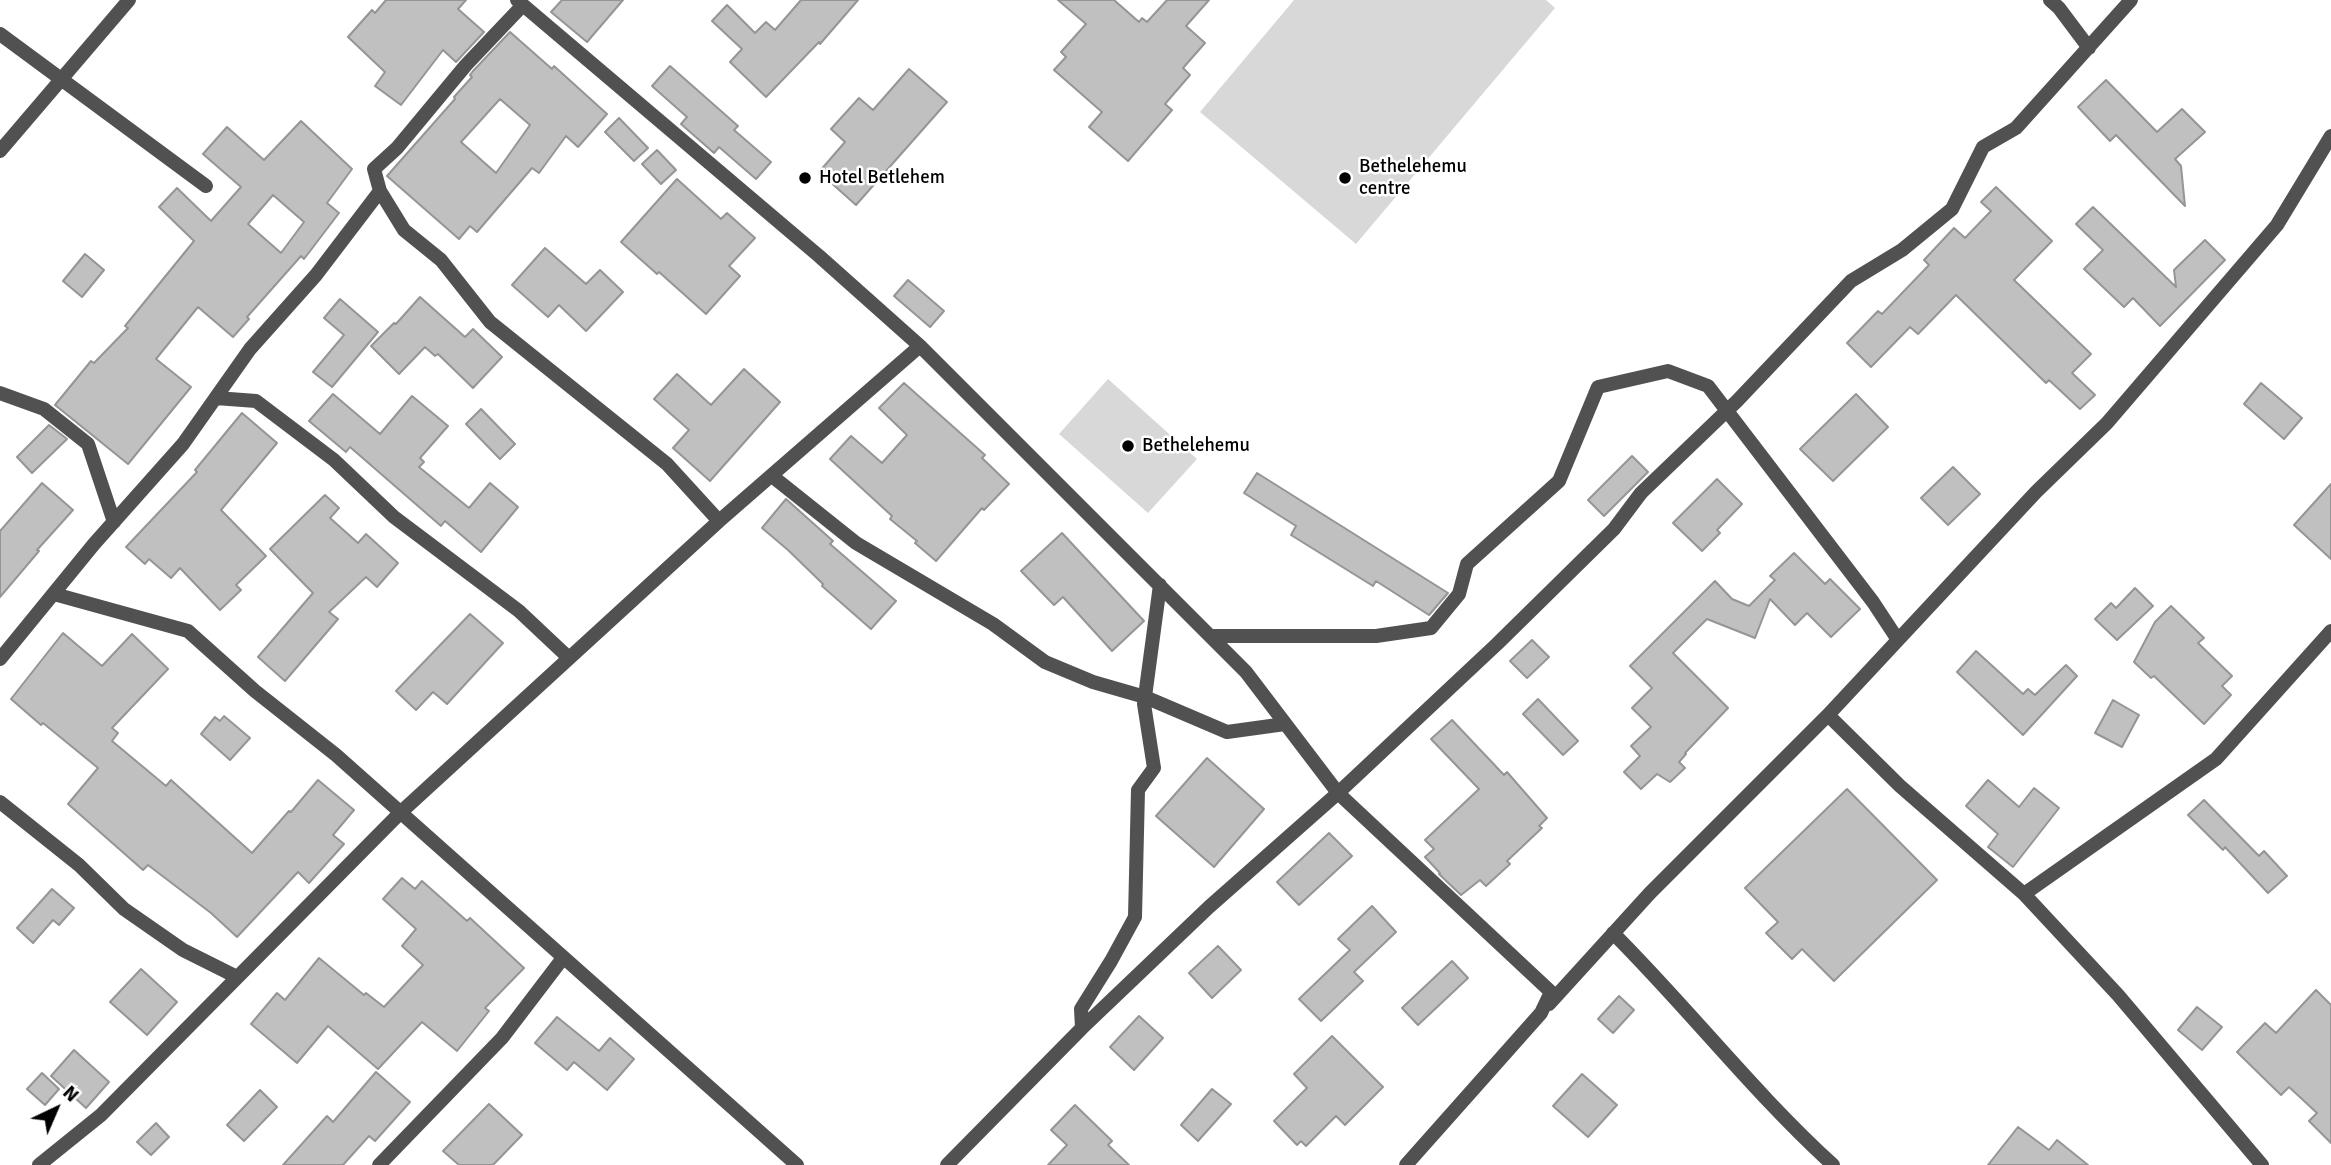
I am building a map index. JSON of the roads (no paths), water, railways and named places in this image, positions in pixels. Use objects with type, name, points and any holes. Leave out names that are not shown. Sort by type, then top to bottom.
[{"type":"street","points":[[0,151],[129,0]]},
{"type":"street","points":[[2050,0],[2089,48]]},
{"type":"street","points":[[947,1165],[1082,1028],[1209,907],[1338,793],[1546,596],[1614,529],[1641,493],[1727,411],[1851,281],[1902,250],[1952,209],[1983,148],[2016,128],[2131,0]]},
{"type":"street","points":[[719,521],[667,464],[491,321],[441,260],[404,230],[380,191],[373,169],[397,148],[520,2],[819,256],[920,346],[1246,672],[1338,793],[1551,992],[1542,1013]]},
{"type":"street","points":[[0,34],[206,186]]},
{"type":"street","points":[[1406,1165],[1650,893],[1828,715],[2036,492],[2107,423],[2268,236],[2331,136]]},
{"type":"street","points":[[0,659],[183,444],[250,349],[316,275],[380,191]]},
{"type":"street","points":[[39,1165],[101,1115],[400,813],[719,521],[920,346]]},
{"type":"street","points":[[1211,636],[1376,636],[1431,628],[1459,594],[1467,564],[1559,481],[1598,387],[1668,371],[1708,386],[1873,602],[1898,640]]},
{"type":"street","points":[[0,393],[44,409],[89,444],[114,522]]},
{"type":"street","points":[[216,398],[256,401],[334,460],[394,517],[519,611],[569,658]]},
{"type":"street","points":[[772,476],[856,543],[993,624],[1045,662],[1093,682],[1145,697],[1227,732],[1285,724]]},
{"type":"street","points":[[1082,1028],[1081,1009],[1135,917],[1138,790],[1154,768],[1144,704],[1160,585]]},
{"type":"street","points":[[54,594],[188,631],[255,691],[336,755],[797,1165]]},
{"type":"street","points":[[2024,894],[2216,760],[2331,631]]},
{"type":"street","points":[[1828,715],[1900,786],[2024,894],[2118,995],[2262,1165]]},
{"type":"street","points":[[0,802],[79,865],[124,909],[183,950],[237,978]]},
{"type":"street","points":[[1613,933],[1665,985],[1788,1124],[1833,1165]]},
{"type":"street","points":[[379,1165],[502,1038],[564,958]]},
{"type":"place","name":"Hotel Betlehem","points":[[805,178]]},
{"type":"place","name":"Bethelehemu centre","points":[[1345,178]]},
{"type":"place","name":"Bethelehemu","points":[[1128,446]]}]
